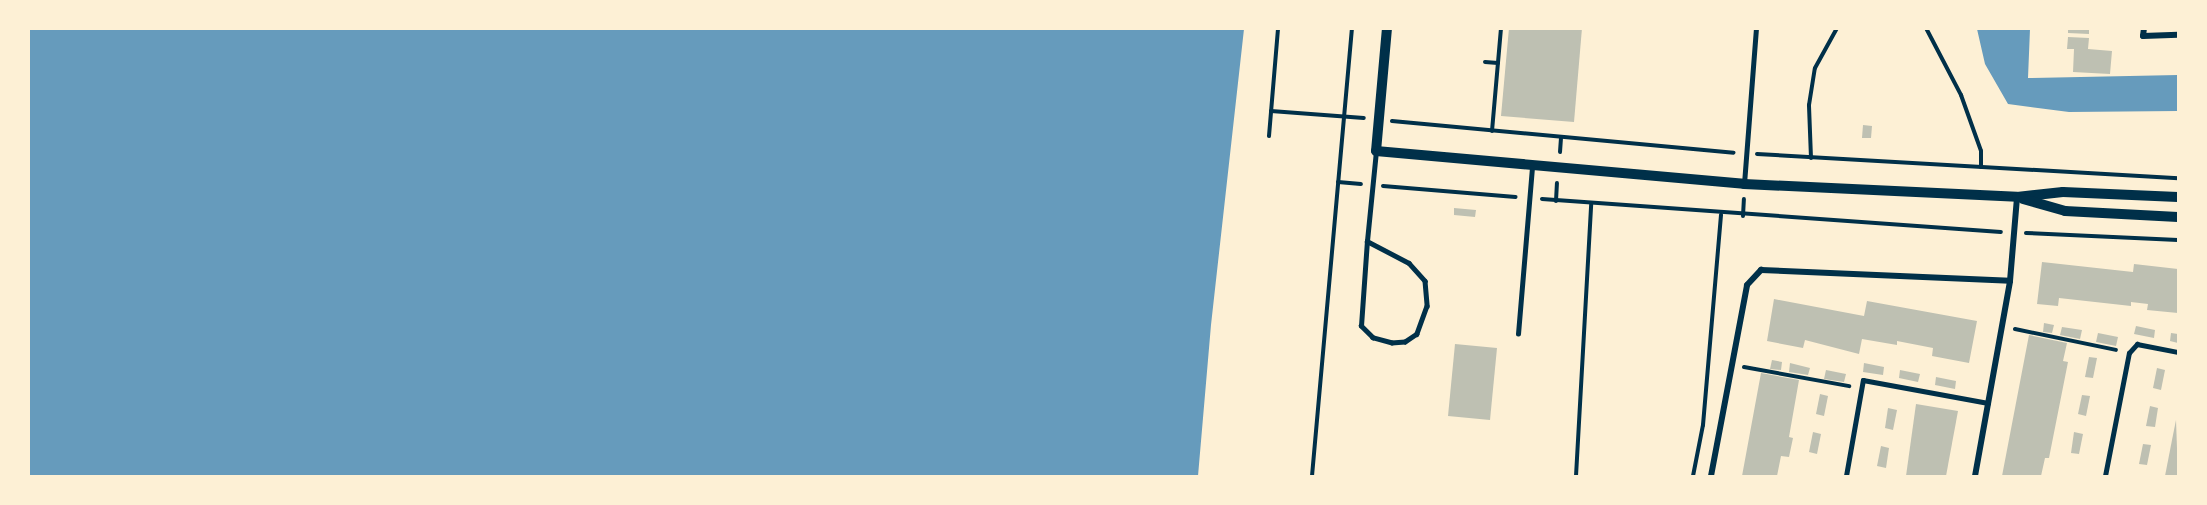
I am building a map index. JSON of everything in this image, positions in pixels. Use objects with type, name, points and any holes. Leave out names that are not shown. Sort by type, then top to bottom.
[{"type":"street","points":[[1387,28],[1376,151],[1744,184],[2017,197],[2063,192],[2178,197]]},
{"type":"street","points":[[2144,32],[2178,35]]},
{"type":"street","points":[[2017,197],[2065,211],[2178,217]]},
{"type":"street","points":[[1975,477],[2010,281],[2016,232],[2017,197]]},
{"type":"street","points":[[1711,477],[1748,285],[1761,270],[2010,281]]},
{"type":"lane","points":[[1744,184],[1756,28]]},
{"type":"lane","points":[[1367,242],[1409,263],[1425,281],[1427,306],[1418,334],[1406,342],[1392,344],[1373,338],[1361,326],[1367,242],[1376,151]]},
{"type":"lane","points":[[1518,334],[1532,198],[1532,165]]},
{"type":"lane","points":[[2105,477],[2129,353],[2137,344],[2178,352]]},
{"type":"lane","points":[[1846,477],[1863,380],[1988,403]]},
{"type":"path","points":[[1269,135],[1278,28]]},
{"type":"path","points":[[1312,477],[1352,28]]},
{"type":"path","points":[[1492,131],[1501,28]]},
{"type":"path","points":[[1811,158],[1809,105],[1815,68],[1837,28]]},
{"type":"path","points":[[1926,28],[1961,94],[1981,151],[1981,167]]},
{"type":"path","points":[[1485,62],[1498,63]]},
{"type":"path","points":[[1270,111],[1344,117]]},
{"type":"path","points":[[1338,182],[1721,215],[2178,240]]},
{"type":"path","points":[[1576,477],[1591,204]]},
{"type":"path","points":[[1693,477],[1708,360],[1721,215]]},
{"type":"path","points":[[2002,327],[2129,353]]},
{"type":"path","points":[[1708,360],[1716,362]]},
{"type":"path","points":[[1732,365],[1862,389]]},
{"type":"water","points":[[28,29],[1244,29],[1211,325],[1198,476],[29,476]]},
{"type":"water","points":[[1977,29],[2030,29],[2028,78],[2178,75],[2178,111],[2069,112],[2008,104],[1985,64]]},
{"type":"building","points":[[1509,28],[1582,28],[1574,122],[1501,116]]},
{"type":"building","points":[[2068,28],[2089,28],[2089,34],[2068,33]]},
{"type":"building","points":[[2068,37],[2089,38],[2088,49],[2112,51],[2110,74],[2073,72],[2074,49],[2067,49]]},
{"type":"building","points":[[1863,125],[1872,126],[1871,138],[1862,138]]},
{"type":"building","points":[[1454,208],[1476,210],[1475,217],[1454,215]]},
{"type":"building","points":[[2042,262],[2133,272],[2134,264],[2178,269],[2178,313],[2147,310],[2148,304],[2131,302],[2131,306],[2059,298],[2058,306],[2037,304]]},
{"type":"building","points":[[1774,299],[1864,316],[1867,301],[1977,321],[1969,363],[1932,356],[1933,348],[1897,341],[1897,345],[1862,339],[1859,354],[1805,340],[1803,348],[1767,341]]},
{"type":"building","points":[[2044,323],[2054,325],[2052,333],[2043,332]]},
{"type":"building","points":[[2136,326],[2155,330],[2154,338],[2134,334]]},
{"type":"building","points":[[2062,327],[2082,330],[2080,339],[2060,335]]},
{"type":"building","points":[[2098,333],[2118,337],[2116,346],[2096,342]]},
{"type":"building","points":[[2171,333],[2178,334],[2178,343],[2170,341]]},
{"type":"building","points":[[2029,335],[2067,343],[2063,361],[2068,362],[2049,458],[2045,458],[2041,476],[2002,476]]},
{"type":"building","points":[[1455,344],[1497,348],[1490,420],[1448,416]]},
{"type":"building","points":[[2089,357],[2097,358],[2093,378],[2085,377]]},
{"type":"building","points":[[1772,360],[1782,362],[1781,370],[1770,369]]},
{"type":"building","points":[[1790,363],[1810,368],[1808,375],[1789,372]]},
{"type":"building","points":[[1864,363],[1884,367],[1883,375],[1863,372]]},
{"type":"building","points":[[2157,368],[2165,370],[2161,390],[2153,388]]},
{"type":"building","points":[[1826,370],[1846,374],[1844,382],[1824,379]]},
{"type":"building","points":[[1900,370],[1920,374],[1918,382],[1899,378]]},
{"type":"building","points":[[1761,373],[1799,380],[1789,437],[1793,438],[1789,457],[1781,456],[1777,476],[1742,476]]},
{"type":"building","points":[[1936,377],[1956,381],[1955,389],[1935,385]]},
{"type":"building","points":[[1820,394],[1828,396],[1824,416],[1816,414]]},
{"type":"building","points":[[2082,395],[2090,396],[2086,416],[2078,414]]},
{"type":"building","points":[[1916,404],[1958,411],[1946,476],[1906,476]]},
{"type":"building","points":[[2150,406],[2158,408],[2155,427],[2146,426]]},
{"type":"building","points":[[1888,408],[1897,410],[1893,430],[1885,428]]},
{"type":"building","points":[[2176,420],[2178,476],[2165,476],[2172,440]]},
{"type":"building","points":[[1813,432],[1821,434],[1817,454],[1809,452]]},
{"type":"building","points":[[2074,432],[2083,434],[2079,454],[2071,453]]},
{"type":"building","points":[[2143,444],[2151,445],[2147,465],[2139,464]]},
{"type":"building","points":[[1881,446],[1889,448],[1886,468],[1877,466]]}]
